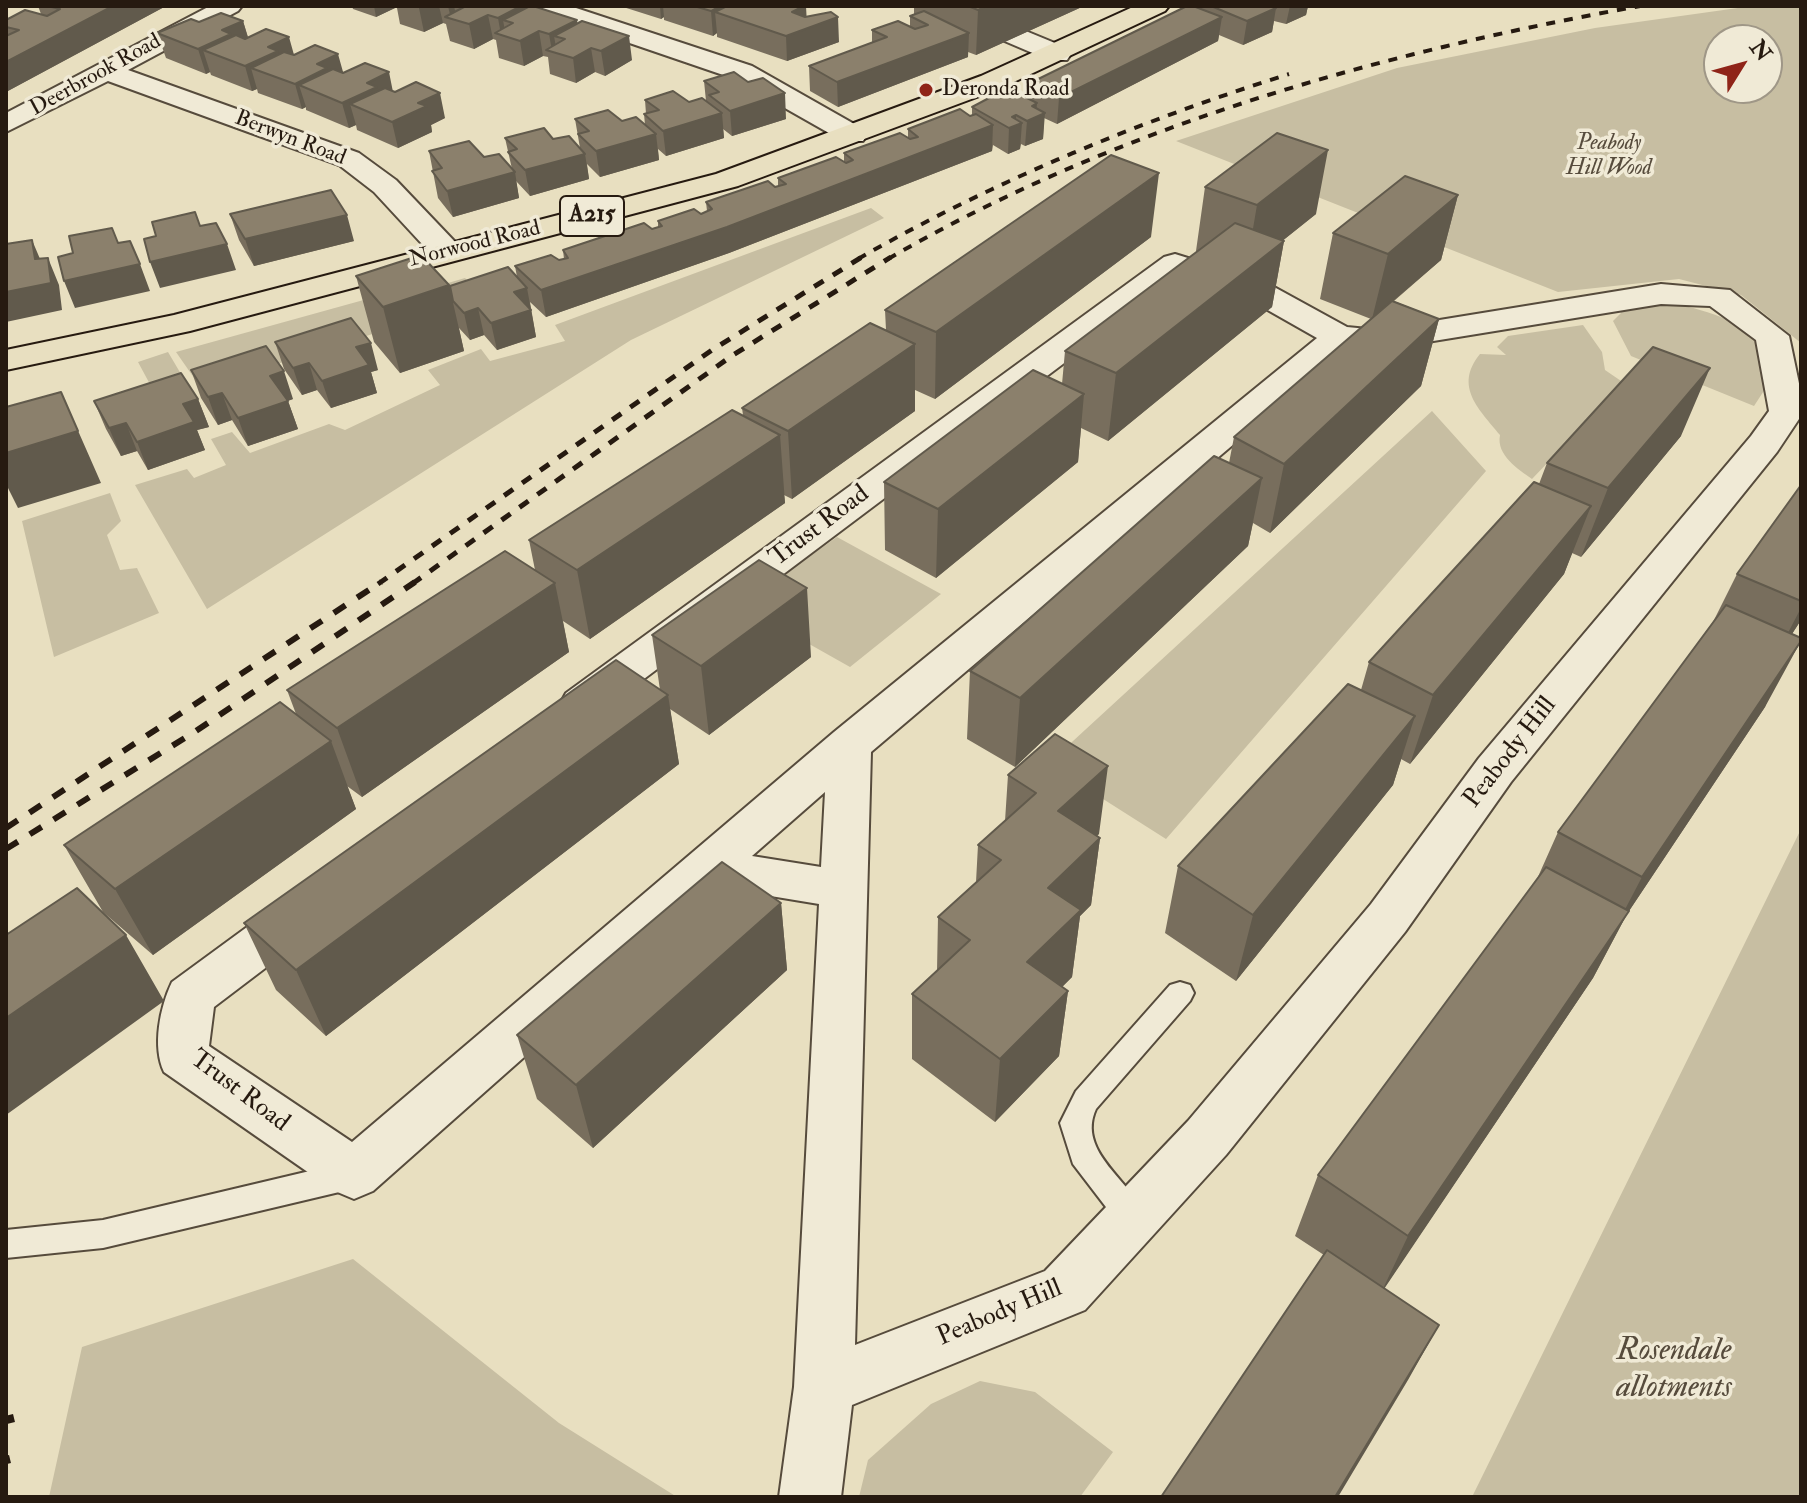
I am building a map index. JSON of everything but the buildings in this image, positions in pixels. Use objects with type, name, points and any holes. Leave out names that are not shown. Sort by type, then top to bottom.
[{"type":"main road","name":"Norwood Road","points":[[6,360],[178,324],[446,251],[661,200],[727,180],[853,135],[1058,54],[1156,6]]},
{"type":"street","name":"Deerbrook Road","points":[[6,124],[229,6]]},
{"type":"street","points":[[545,6],[742,72],[853,135]]},
{"type":"street","points":[[943,6],[1058,54]]},
{"type":"street","name":"Berwyn Road","points":[[106,71],[349,159],[385,186],[446,251]]},
{"type":"street","name":"Trust Road","points":[[547,729],[1175,264],[1254,289],[1339,337]]},
{"type":"street","name":"Peabody Hill","points":[[824,1387],[1065,1291],[1207,1138],[1388,918],[1495,770],[1764,444],[1787,411],[1772,336],[1718,297],[1661,294],[1378,340],[1339,337]]},
{"type":"street","points":[[354,1174],[849,743],[1148,492],[1339,337]]},
{"type":"street","points":[[810,1497],[824,1387],[849,743]]},
{"type":"street","points":[[707,867],[843,889]]},
{"type":"street","name":"Trust Road","points":[[330,892],[190,997],[182,1056],[354,1174]]},
{"type":"lane","points":[[1133,1218],[1083,1155],[1075,1123],[1086,1100],[1180,993]]},
{"type":"lane","points":[[6,1244],[103,1234],[354,1174]]},
{"type":"green space","name":"Peabody Hill Wood","points":[[1752,6],[1801,6],[1801,343],[1741,295],[1679,279],[1558,292],[1176,141],[1397,68],[1595,28]]},
{"type":"green space","points":[[871,208],[884,218],[631,340],[207,609],[135,485],[187,469],[194,478],[226,465],[211,439],[232,432],[250,453],[329,424],[345,430],[440,385],[428,370],[481,349],[490,361],[565,341],[555,325]]},
{"type":"green space","points":[[443,278],[448,283],[465,278],[477,290],[509,291],[201,388],[176,352]]},
{"type":"green space","points":[[1670,302],[1721,317],[1753,338],[1759,349],[1767,386],[1754,406],[1631,356],[1613,321],[1621,313],[1619,309]]},
{"type":"green space","points":[[1583,325],[1602,352],[1605,370],[1624,383],[1532,479],[1505,455],[1501,449],[1500,435],[1472,398],[1469,377],[1472,366],[1480,354],[1506,355],[1497,347],[1508,336]]},
{"type":"green space","points":[[168,352],[191,391],[159,401],[138,362]]},
{"type":"green space","points":[[1432,411],[1486,471],[1166,839],[1048,764]]},
{"type":"green space","points":[[110,493],[121,521],[107,535],[120,570],[137,568],[159,613],[54,657],[22,521]]},
{"type":"green space","points":[[837,537],[941,594],[850,667],[740,605]]},
{"type":"green space","name":"Rosendale allotments","points":[[1801,829],[1801,1497],[1472,1497]]},
{"type":"green space","points":[[353,1259],[559,1423],[677,1497],[49,1497],[82,1347]]},
{"type":"green space","points":[[980,1381],[1035,1392],[1113,1452],[1080,1497],[859,1497],[868,1460],[931,1404]]},
{"type":"railway","points":[[888,259],[976,212],[1066,170],[1159,132],[1253,100],[1348,71],[1445,47],[1640,6]]},
{"type":"railway","points":[[858,259],[962,204],[1069,155],[1178,112],[1289,74]]},
{"type":"railway","points":[[379,583],[712,350],[862,257]]},
{"type":"railway","points":[[412,584],[733,355],[891,257]]},
{"type":"railway","points":[[6,849],[196,731],[415,582]]},
{"type":"railway","points":[[6,828],[379,583]]},
{"type":"railway","points":[[6,1420],[14,1418]]},
{"type":"railway","points":[[6,1460],[10,1459]]},
{"type":"place","name":"Deronda Road","points":[[926,90]]}]
